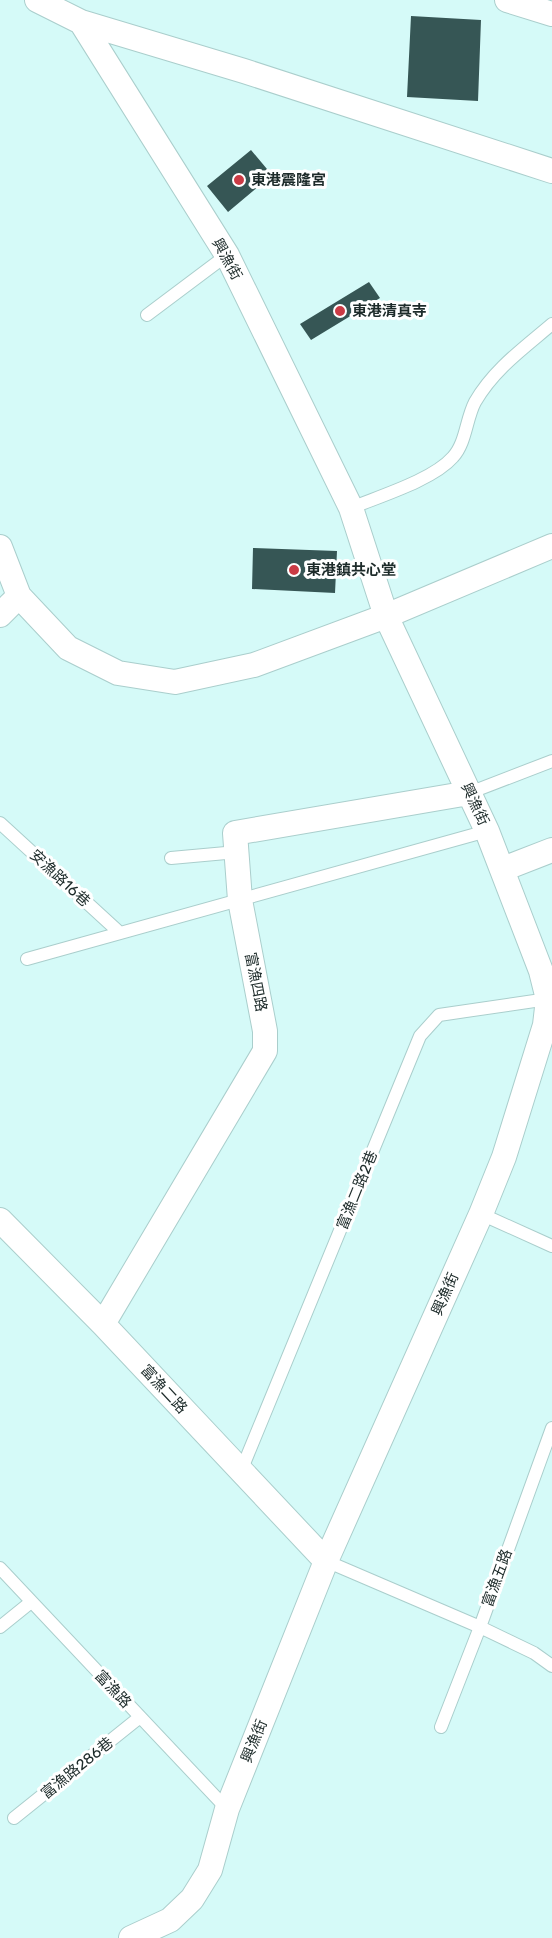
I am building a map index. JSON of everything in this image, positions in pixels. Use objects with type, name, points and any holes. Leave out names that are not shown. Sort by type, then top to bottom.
[{"type":"street","points":[[37,0],[81,22],[244,71],[552,171]]},
{"type":"street","points":[[507,0],[552,14]]},
{"type":"street","name":"興漁街","points":[[81,22],[227,255],[351,508],[386,616],[487,831],[541,971],[548,999],[545,1025],[504,1157],[481,1214],[326,1561],[226,1809],[210,1870],[192,1899],[170,1920],[131,1938]]},
{"type":"street","points":[[0,547],[19,596],[68,648],[118,673],[175,682],[254,665],[386,616],[552,546]]},
{"type":"street","points":[[0,615],[19,596]]},
{"type":"street","name":"富漁四路","points":[[103,1324],[265,1051],[265,1031],[240,900],[236,833],[469,793]]},
{"type":"street","points":[[503,869],[552,850]]},
{"type":"street","name":"富漁二路","points":[[0,1220],[103,1324],[326,1561]]},
{"type":"lane","points":[[147,315],[227,255]]},
{"type":"lane","points":[[351,508],[435,473],[454,456],[465,433],[474,404],[499,368],[552,324]]},
{"type":"lane","points":[[469,793],[552,761]]},
{"type":"lane","name":"安漁路16巷","points":[[0,823],[120,933]]},
{"type":"lane","points":[[27,959],[487,831]]},
{"type":"lane","points":[[171,858],[237,852]]},
{"type":"lane","name":"富漁二路2巷","points":[[241,1472],[420,1036],[439,1015],[548,999]]},
{"type":"lane","points":[[481,1214],[552,1246]]},
{"type":"lane","name":"富漁五路","points":[[441,1727],[552,1428]]},
{"type":"lane","points":[[326,1561],[480,1627],[534,1653],[552,1666]]},
{"type":"lane","name":"富漁路","points":[[0,1568],[226,1809]]},
{"type":"lane","points":[[0,1628],[31,1602]]},
{"type":"lane","name":"富漁路286巷","points":[[14,1818],[140,1717]]},
{"type":"building","points":[[411,16],[481,20],[478,101],[407,97]]},
{"type":"building","name":"東港震隆宮","points":[[251,150],[272,175],[228,212],[207,186]]},
{"type":"building","name":"東港清真寺","points":[[369,282],[380,298],[311,340],[300,324]]},
{"type":"building","name":"東港鎮共心堂","points":[[253,548],[337,551],[335,593],[252,589]]},
{"type":"place","name":"東港震隆宮","points":[[239,180]]},
{"type":"place","name":"東港清真寺","points":[[340,311]]},
{"type":"place","name":"東港鎮共心堂","points":[[294,570]]}]
